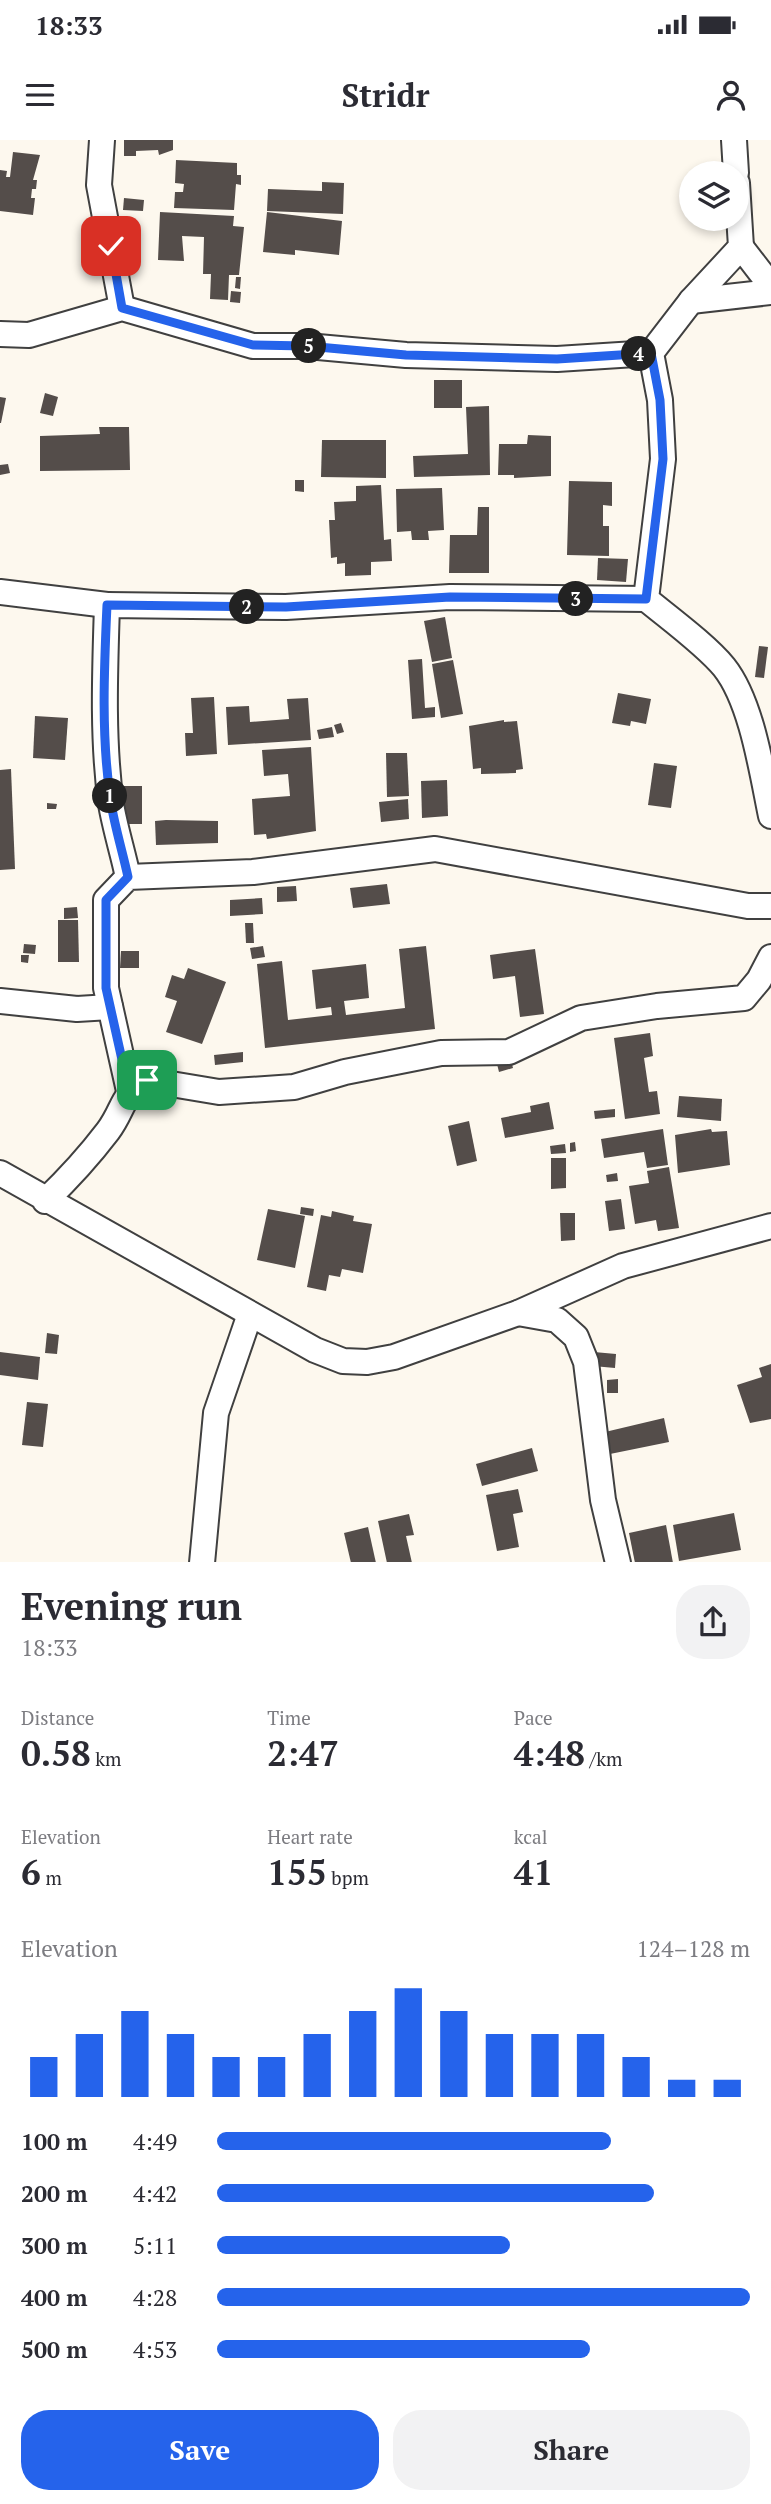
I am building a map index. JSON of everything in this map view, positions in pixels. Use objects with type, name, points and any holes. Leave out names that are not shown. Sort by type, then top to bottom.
[{"type":"street","points":[[102,140],[99,185],[122,308]]},
{"type":"street","points":[[734,140],[735,161]]},
{"type":"street","points":[[740,231],[741,247],[771,286]]},
{"type":"street","points":[[646,599],[663,459],[660,400],[651,353],[691,301],[741,247]]},
{"type":"street","points":[[691,301],[771,292]]},
{"type":"street","points":[[0,334],[29,335],[122,308],[253,345],[307,346],[406,355],[557,359],[651,353]]},
{"type":"street","points":[[0,592],[107,605],[286,607],[450,597],[646,599],[724,667],[741,700],[771,816]]},
{"type":"street","points":[[107,605],[104,684],[108,775],[111,805],[128,877]]},
{"type":"street","points":[[129,1091],[110,1007],[104,946],[106,900],[128,877],[253,872],[435,849],[748,906],[771,906]]},
{"type":"street","points":[[45,1201],[78,1169],[110,1128],[129,1091],[147,1080],[219,1092],[294,1087],[345,1072],[442,1053],[509,1052],[581,1018],[657,1006],[744,998],[760,980],[771,957]]},
{"type":"street","points":[[0,1001],[77,1009],[110,1007]]},
{"type":"street","points":[[0,1173],[45,1201],[315,1350],[343,1361],[367,1362],[394,1357],[519,1313],[623,1266],[771,1226]]},
{"type":"street","points":[[519,1313],[557,1320],[576,1337],[586,1362],[603,1500],[618,1562]]},
{"type":"street","points":[[202,1562],[216,1413],[250,1314]]},
{"type":"building","points":[[124,140],[173,140],[173,150],[159,155],[158,150],[136,151],[136,156],[124,156]]},
{"type":"building","points":[[13,152],[40,155],[33,180],[37,180],[36,189],[32,189],[31,198],[35,198],[33,215],[0,211],[0,170],[7,171],[6,177],[10,177]]},
{"type":"building","points":[[176,160],[237,163],[237,175],[241,175],[241,185],[236,184],[234,210],[174,208],[175,192],[183,192],[184,184],[175,183]]},
{"type":"building","points":[[322,182],[344,183],[343,214],[267,211],[268,189],[322,191]]},
{"type":"building","points":[[124,198],[144,200],[143,211],[123,210]]},
{"type":"building","points":[[160,212],[234,216],[233,226],[244,227],[239,275],[229,275],[228,300],[210,299],[211,274],[203,274],[204,237],[182,236],[184,261],[158,260]]},
{"type":"building","points":[[267,212],[342,221],[339,255],[295,250],[295,255],[263,252]]},
{"type":"building","points":[[236,277],[241,277],[240,289],[235,288]]},
{"type":"building","points":[[231,291],[241,292],[240,303],[230,302]]},
{"type":"building","points":[[434,380],[462,380],[462,408],[434,408]]},
{"type":"building","points":[[45,393],[58,397],[53,416],[40,413]]},
{"type":"building","points":[[0,397],[6,398],[1,423],[0,423]]},
{"type":"building","points":[[489,406],[490,475],[414,477],[413,456],[468,454],[466,407]]},
{"type":"building","points":[[99,427],[129,427],[130,470],[40,471],[40,436],[100,434]]},
{"type":"building","points":[[528,435],[551,436],[551,476],[514,478],[514,475],[498,475],[499,444],[527,444]]},
{"type":"building","points":[[322,440],[386,440],[386,478],[321,477]]},
{"type":"building","points":[[8,464],[10,473],[0,475],[0,465]]},
{"type":"building","points":[[295,480],[304,480],[304,492],[295,491]]},
{"type":"building","points":[[569,481],[612,482],[612,506],[603,505],[603,526],[609,526],[609,556],[567,555]]},
{"type":"building","points":[[381,485],[384,540],[391,539],[392,561],[371,562],[371,575],[345,576],[345,563],[337,564],[337,557],[331,558],[329,520],[335,520],[334,502],[356,501],[356,486]]},
{"type":"building","points":[[442,488],[444,530],[428,531],[429,540],[412,540],[411,531],[397,532],[396,489]]},
{"type":"building","points":[[478,507],[489,507],[489,573],[449,573],[450,535],[477,535]]},
{"type":"building","points":[[598,558],[628,559],[626,582],[597,580]]},
{"type":"building","points":[[445,617],[452,658],[432,662],[424,621]]},
{"type":"building","points":[[759,646],[768,647],[764,678],[755,677]]},
{"type":"building","points":[[422,659],[425,708],[435,707],[435,717],[412,719],[408,660]]},
{"type":"building","points":[[453,660],[463,714],[441,718],[432,664]]},
{"type":"building","points":[[618,693],[651,699],[646,724],[631,721],[630,726],[612,723]]},
{"type":"building","points":[[214,697],[217,754],[186,756],[185,733],[193,733],[191,698]]},
{"type":"building","points":[[308,698],[311,740],[228,745],[226,707],[249,706],[250,722],[289,719],[287,699]]},
{"type":"building","points":[[35,716],[68,718],[65,760],[33,758]]},
{"type":"building","points":[[504,720],[517,721],[523,769],[516,770],[516,773],[481,774],[481,768],[473,769],[469,726]]},
{"type":"building","points":[[341,723],[344,732],[337,734],[334,725]]},
{"type":"building","points":[[332,727],[334,737],[319,739],[317,730]]},
{"type":"building","points":[[311,747],[316,831],[267,839],[266,834],[254,835],[252,799],[290,796],[288,774],[264,776],[262,750]]},
{"type":"building","points":[[386,753],[407,753],[409,796],[387,797]]},
{"type":"building","points":[[654,763],[677,766],[671,808],[648,805]]},
{"type":"building","points":[[11,769],[15,869],[0,870],[0,770]]},
{"type":"building","points":[[447,780],[448,816],[422,818],[421,781]]},
{"type":"building","points":[[117,786],[142,786],[142,824],[118,824]]},
{"type":"building","points":[[408,799],[409,819],[381,822],[379,802]]},
{"type":"building","points":[[47,803],[57,804],[56,809],[47,809]]},
{"type":"building","points":[[155,821],[218,821],[218,843],[156,845]]},
{"type":"building","points":[[387,884],[390,904],[353,908],[350,888]]},
{"type":"building","points":[[296,886],[297,901],[277,902],[277,887]]},
{"type":"building","points":[[262,898],[263,914],[230,916],[230,900]]},
{"type":"building","points":[[77,907],[78,918],[64,919],[64,908]]},
{"type":"building","points":[[58,920],[78,920],[79,962],[58,962]]},
{"type":"building","points":[[245,923],[253,923],[254,943],[246,943]]},
{"type":"building","points":[[24,944],[36,945],[35,954],[23,953]]},
{"type":"building","points":[[263,946],[265,957],[252,959],[250,948]]},
{"type":"building","points":[[426,946],[435,1029],[265,1048],[257,964],[282,961],[288,1020],[332,1015],[331,1007],[316,1009],[312,970],[366,964],[369,998],[344,1001],[346,1015],[405,1008],[399,949]]},
{"type":"building","points":[[535,949],[544,1014],[520,1017],[515,976],[493,979],[490,955]]},
{"type":"building","points":[[121,951],[139,951],[139,968],[120,968]]},
{"type":"building","points":[[21,955],[29,955],[28,963],[21,962]]},
{"type":"building","points":[[188,968],[226,982],[202,1044],[166,1032],[177,1001],[165,997],[172,975],[184,979]]},
{"type":"building","points":[[650,1033],[653,1056],[644,1058],[649,1092],[657,1091],[660,1114],[625,1119],[614,1038]]},
{"type":"building","points":[[243,1052],[243,1062],[215,1065],[214,1055]]},
{"type":"building","points":[[510,1057],[513,1068],[499,1072],[496,1060]]},
{"type":"building","points":[[679,1096],[722,1099],[721,1121],[677,1117]]},
{"type":"building","points":[[549,1102],[554,1129],[505,1138],[501,1118],[531,1112],[530,1106]]},
{"type":"building","points":[[615,1109],[615,1117],[595,1119],[594,1111]]},
{"type":"building","points":[[469,1121],[477,1161],[457,1166],[448,1126]]},
{"type":"building","points":[[663,1129],[668,1165],[647,1168],[644,1152],[604,1158],[601,1139]]},
{"type":"building","points":[[711,1129],[712,1132],[727,1131],[730,1165],[678,1173],[675,1135]]},
{"type":"building","points":[[575,1142],[576,1151],[570,1152],[570,1143]]},
{"type":"building","points":[[565,1144],[566,1153],[551,1154],[550,1146]]},
{"type":"building","points":[[551,1158],[566,1158],[566,1188],[551,1189]]},
{"type":"building","points":[[669,1167],[679,1228],[658,1231],[656,1220],[635,1224],[629,1186],[649,1183],[647,1171]]},
{"type":"building","points":[[617,1173],[618,1181],[607,1182],[606,1175]]},
{"type":"building","points":[[621,1199],[625,1229],[609,1231],[605,1201]]},
{"type":"building","points":[[301,1207],[314,1209],[313,1216],[300,1214]]},
{"type":"building","points":[[268,1209],[305,1216],[295,1268],[257,1260]]},
{"type":"building","points":[[332,1211],[354,1216],[353,1221],[372,1224],[363,1273],[342,1269],[340,1277],[329,1275],[326,1291],[307,1287],[321,1215],[331,1217]]},
{"type":"building","points":[[560,1213],[575,1213],[575,1240],[561,1241]]},
{"type":"building","points":[[47,1333],[59,1335],[57,1354],[45,1353]]},
{"type":"building","points":[[0,1352],[40,1357],[38,1380],[0,1375]]},
{"type":"building","points":[[594,1352],[616,1354],[615,1368],[593,1366]]},
{"type":"building","points":[[771,1364],[771,1419],[750,1423],[737,1385],[762,1377],[759,1368]]},
{"type":"building","points":[[618,1379],[618,1393],[607,1393],[607,1380]]},
{"type":"building","points":[[27,1402],[48,1404],[43,1447],[22,1445]]},
{"type":"building","points":[[664,1418],[669,1442],[610,1454],[605,1432]]},
{"type":"building","points":[[532,1448],[538,1471],[482,1486],[476,1464]]},
{"type":"building","points":[[518,1489],[523,1512],[513,1514],[519,1547],[497,1551],[486,1495]]},
{"type":"building","points":[[734,1513],[741,1550],[679,1561],[673,1525]]},
{"type":"building","points":[[409,1514],[414,1535],[406,1536],[412,1562],[387,1562],[378,1521]]},
{"type":"building","points":[[666,1525],[673,1562],[635,1562],[629,1533]]},
{"type":"building","points":[[368,1527],[376,1562],[351,1562],[344,1533]]},
{"type":"route","points":[[111,246],[122,308],[253,345],[307,346],[406,355],[557,359],[651,353],[660,400],[663,459],[646,599],[450,597],[286,607],[107,605],[104,684],[108,775],[111,805],[128,877],[106,900],[106,988],[129,1091],[147,1080]]}]
